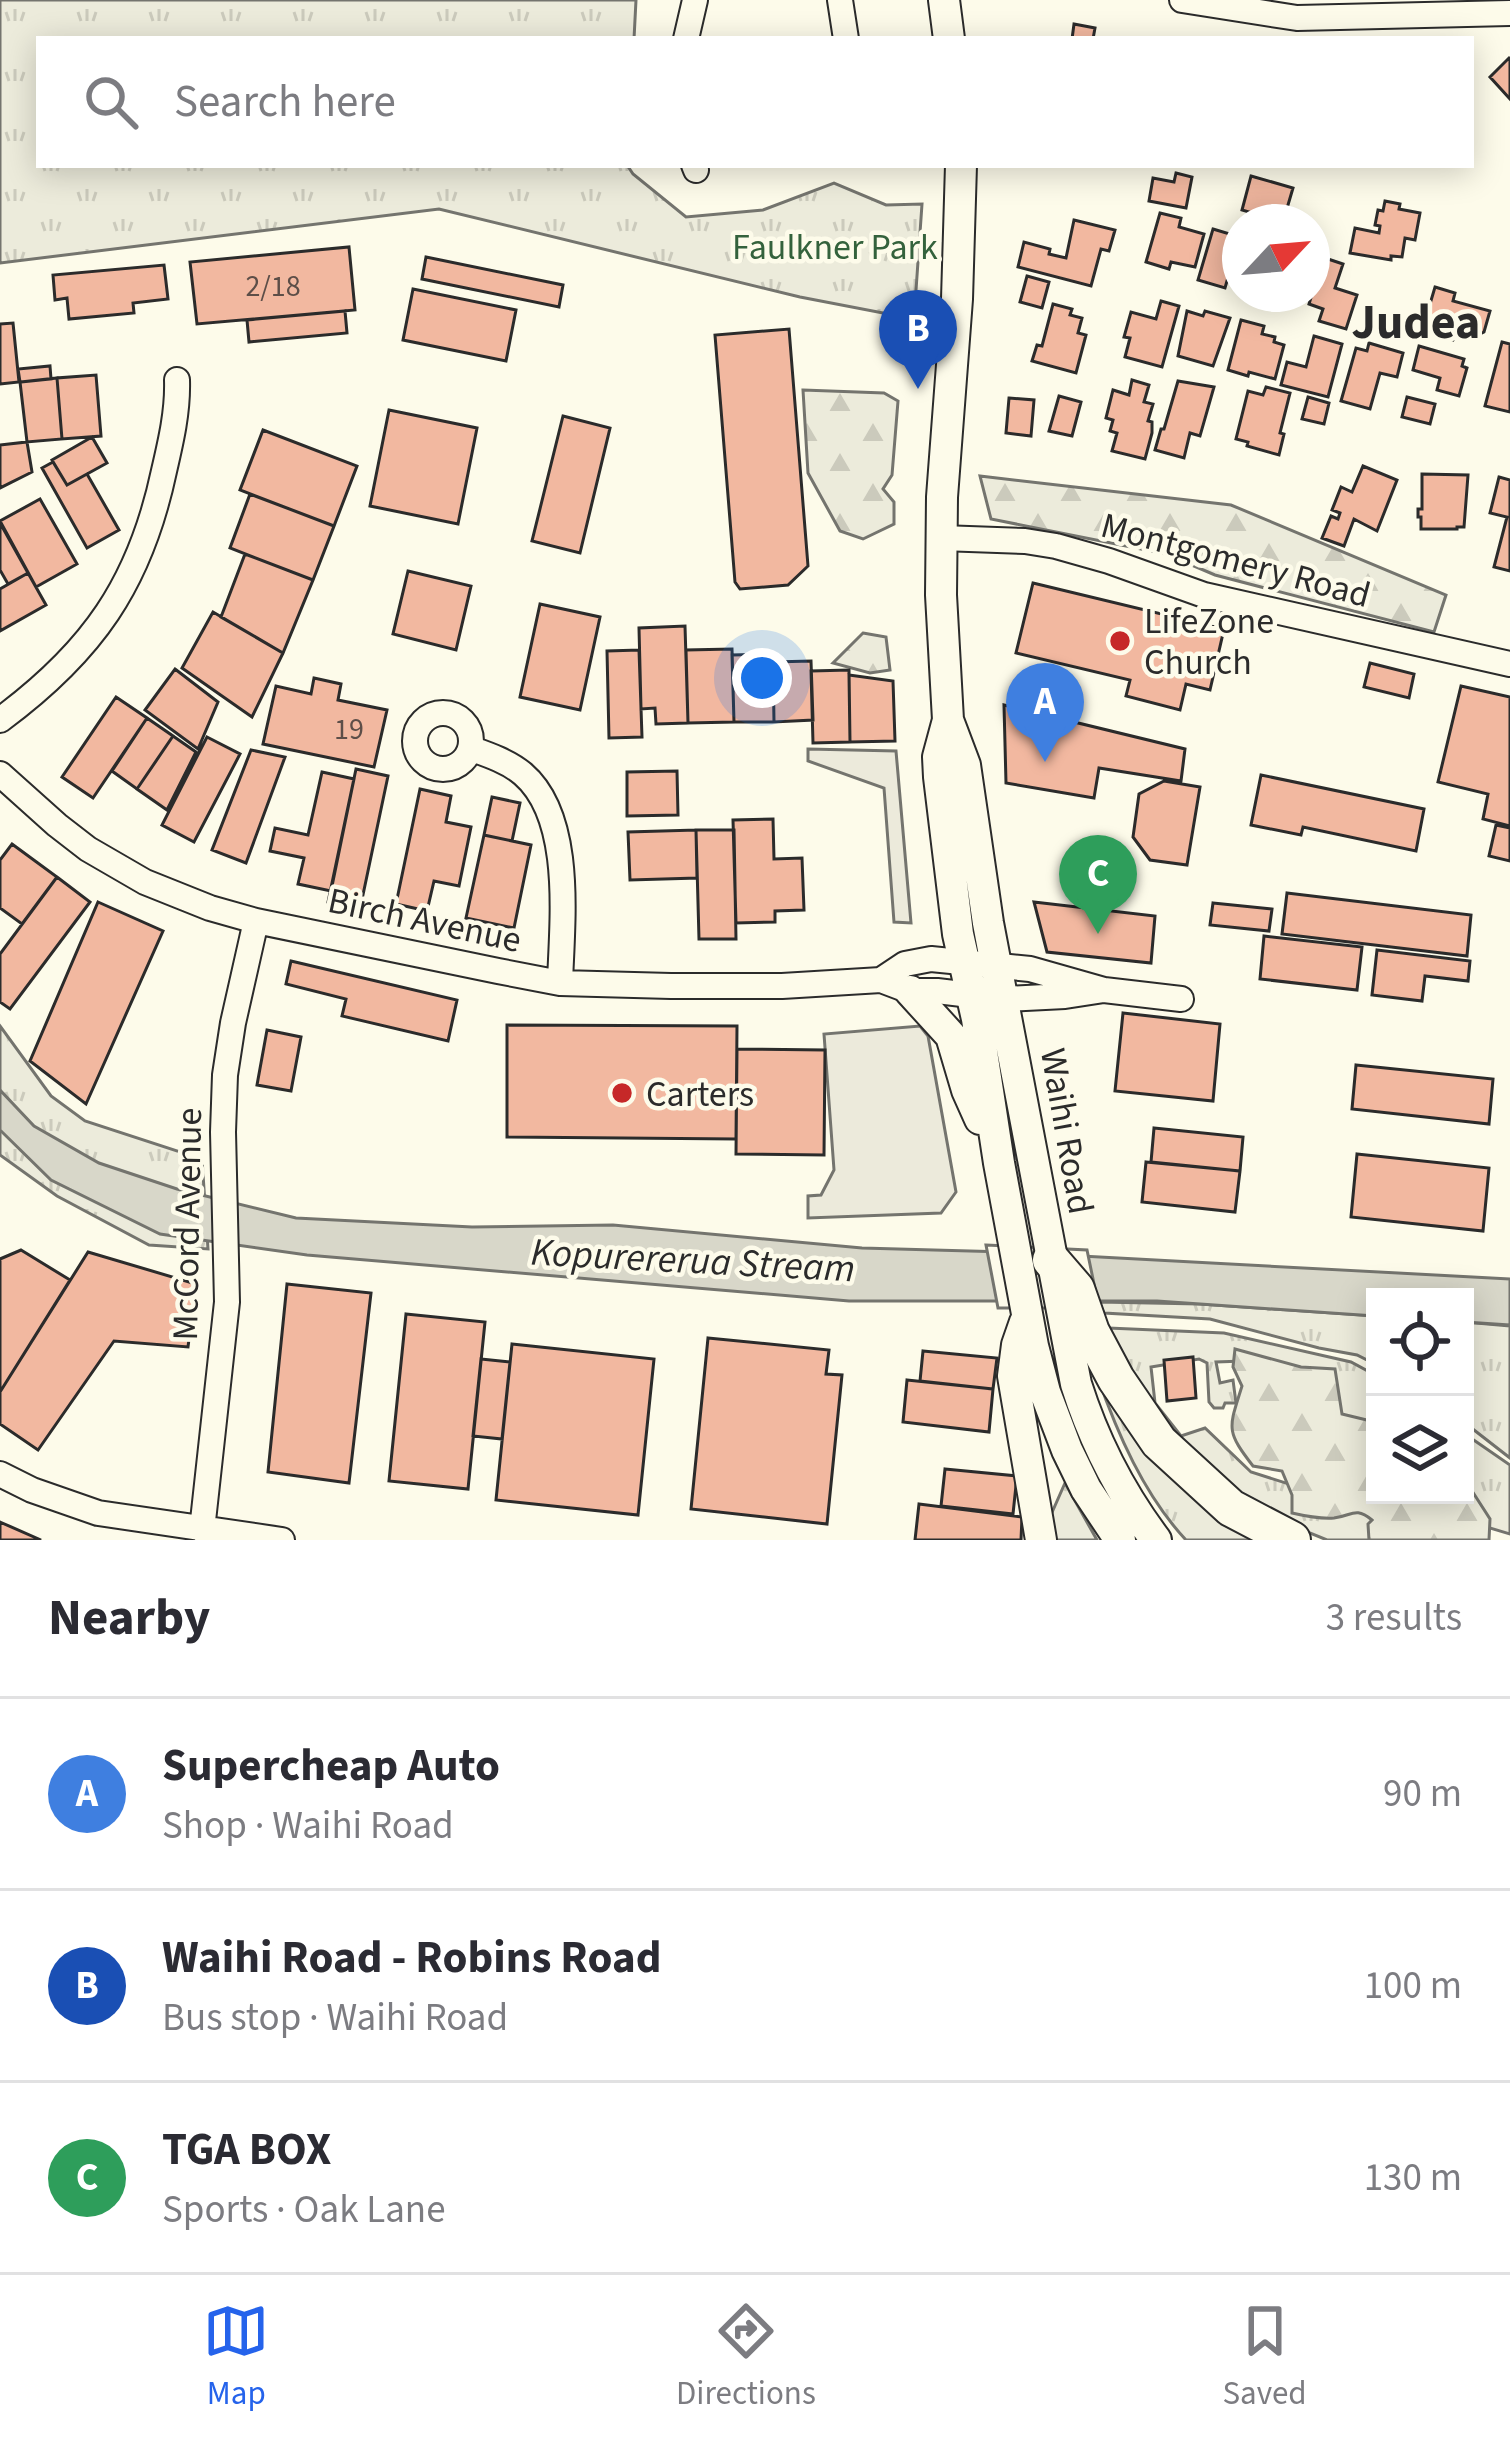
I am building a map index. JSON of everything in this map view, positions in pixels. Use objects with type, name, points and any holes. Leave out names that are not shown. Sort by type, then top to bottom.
[{"type":"highway","points":[[1048,1246],[1076,1289],[1071,1310],[1159,1442],[1231,1508],[1292,1540]]},
{"type":"main road","points":[[944,0],[949,36]]},
{"type":"main road","name":"Waihi Road","points":[[961,168],[941,538],[948,720],[938,757],[939,777],[958,934],[981,964],[1048,1246]]},
{"type":"main road","points":[[910,991],[951,1036],[999,1162]]},
{"type":"main road","name":"Waihi Road","points":[[987,997],[999,1162],[1027,1316],[1067,1450],[1086,1490],[1120,1540]]},
{"type":"main road","points":[[1071,1310],[1076,1384],[1090,1428],[1156,1540]]},
{"type":"main road","points":[[1027,1316],[1013,1376],[1039,1531]]},
{"type":"main road","points":[[1039,1531],[1067,1450]]},
{"type":"street","points":[[687,36],[695,0]]},
{"type":"street","points":[[840,0],[846,36]]},
{"type":"street","points":[[1182,0],[1297,18],[1510,14]]},
{"type":"street","points":[[0,720],[76,656],[108,616],[138,559],[158,500],[176,419],[177,380]]},
{"type":"street","name":"Montgomery Road","points":[[941,538],[1056,546],[1204,595],[1510,664]]},
{"type":"street","points":[[472,748],[520,772],[550,815],[560,860],[560,983]]},
{"type":"street","name":"Birch Avenue","points":[[0,774],[57,825],[115,866],[210,908],[560,983],[782,986],[880,980],[910,991],[987,997],[1065,996],[1104,990]]},
{"type":"street","name":"McCord Avenue","points":[[202,1530],[227,1302],[225,1075],[256,921]]},
{"type":"street","name":"Birch Avenue","points":[[880,980],[905,964],[931,959],[1030,969],[1104,990]]},
{"type":"street","points":[[1104,990],[1181,999]]},
{"type":"street","points":[[0,1474],[98,1513],[282,1540]]},
{"type":"green space","name":"Faulkner Park","points":[[0,0],[636,0],[634,36],[36,36],[36,168],[629,168],[686,217],[763,210],[834,183],[886,205],[922,204],[914,319],[800,297],[439,209],[0,263]]},
{"type":"green space","points":[[803,390],[884,393],[898,401],[892,475],[883,489],[894,502],[894,524],[863,539],[840,531],[808,473]]},
{"type":"green space","points":[[980,476],[1231,505],[1446,595],[1434,632],[1215,575],[1166,554],[991,519]]},
{"type":"green space","points":[[863,633],[886,637],[890,670],[870,673],[833,663]]},
{"type":"green space","points":[[0,1026],[51,1096],[85,1121],[202,1159],[208,1249],[149,1245],[57,1196],[0,1155]]},
{"type":"green space","points":[[1099,1302],[1366,1315],[1366,1360],[1210,1319],[1104,1313]]},
{"type":"green space","points":[[1474,1323],[1510,1326],[1510,1458],[1474,1430]]},
{"type":"green space","points":[[1108,1328],[1224,1333],[1351,1362],[1366,1370],[1366,1485],[1244,1361],[1216,1362],[1220,1383],[1233,1380],[1236,1403],[1214,1408],[1209,1402],[1207,1363],[1199,1359],[1151,1367],[1155,1403],[1181,1436],[1205,1428],[1251,1472],[1465,1540],[1327,1540],[1300,1529],[1213,1481],[1153,1412]]},
{"type":"green space","points":[[1235,1349],[1301,1367],[1335,1369],[1342,1414],[1366,1420],[1366,1504],[1474,1504],[1474,1494],[1490,1519],[1489,1540],[1369,1540],[1372,1520],[1361,1514],[1329,1518],[1292,1513],[1292,1495],[1282,1471],[1253,1466],[1234,1436],[1232,1420],[1242,1386],[1233,1367]]},
{"type":"green space","points":[[1097,1375],[1272,1540],[1186,1540],[1133,1462]]},
{"type":"green space","points":[[1474,1440],[1510,1465],[1510,1534],[1410,1504],[1474,1504]]},
{"type":"green space","points":[[1065,1483],[1097,1540],[1050,1540],[1050,1517]]},
{"type":"shaded area","points":[[808,749],[896,751],[911,923],[894,922],[884,788],[808,761]]},
{"type":"shaded area","points":[[920,1026],[928,1036],[956,1192],[941,1213],[808,1218],[808,1196],[821,1195],[834,1170],[824,1034]]},
{"type":"water","name":"Kopurererua Stream","points":[[0,1090],[34,1126],[99,1163],[177,1189],[296,1218],[472,1227],[613,1225],[862,1248],[1510,1279],[1510,1325],[1474,1323],[1474,1288],[1366,1288],[1366,1315],[1157,1301],[849,1301],[307,1255],[160,1234],[51,1180],[0,1130]]},
{"type":"pier","points":[[986,1245],[1087,1250],[1099,1308],[998,1308]]},
{"type":"building","points":[[1074,24],[1095,28],[1094,36],[1072,36]]},
{"type":"building","points":[[1510,59],[1510,99],[1490,77]]},
{"type":"building","points":[[1176,173],[1192,177],[1186,208],[1149,201],[1153,178],[1174,182]]},
{"type":"building","points":[[1251,176],[1293,188],[1288,204],[1244,204]]},
{"type":"building","points":[[1385,201],[1420,213],[1415,240],[1405,238],[1402,257],[1391,256],[1391,260],[1350,253],[1355,228],[1379,233],[1380,226],[1375,225]]},
{"type":"building","points":[[1160,213],[1181,218],[1179,227],[1204,234],[1195,267],[1171,262],[1169,269],[1146,262]]},
{"type":"building","points":[[1074,220],[1115,230],[1109,251],[1101,249],[1091,286],[1018,267],[1024,242],[1066,258]]},
{"type":"building","points":[[1213,229],[1222,232],[1222,287],[1198,280]]},
{"type":"building","points":[[349,247],[355,310],[197,324],[190,262]]},
{"type":"building","points":[[426,257],[563,285],[559,307],[422,279]]},
{"type":"building","points":[[1330,260],[1343,264],[1335,288],[1357,295],[1346,329],[1319,321],[1322,312],[1330,312]]},
{"type":"building","points":[[164,265],[168,299],[133,303],[134,313],[69,319],[67,298],[55,300],[53,275]]},
{"type":"building","points":[[1027,276],[1049,282],[1042,308],[1020,302]]},
{"type":"building","points":[[1435,287],[1455,293],[1453,301],[1490,311],[1484,332],[1456,332],[1453,340],[1422,331]]},
{"type":"building","points":[[413,289],[516,310],[506,361],[403,340]]},
{"type":"building","points":[[1161,301],[1179,306],[1162,367],[1125,357],[1130,338],[1124,337],[1131,312],[1156,319]]},
{"type":"building","points":[[1053,304],[1072,309],[1070,315],[1082,318],[1078,333],[1086,335],[1076,373],[1032,361],[1037,345],[1042,346]]},
{"type":"building","points":[[345,311],[347,333],[249,342],[247,320]]},
{"type":"building","points":[[1187,311],[1230,318],[1213,366],[1178,356]]},
{"type":"building","points":[[1241,320],[1264,326],[1262,334],[1284,345],[1275,379],[1228,370]]},
{"type":"building","points":[[13,323],[19,382],[0,384],[0,324]]},
{"type":"building","points":[[789,329],[808,566],[788,585],[740,589],[735,582],[715,335]]},
{"type":"building","points":[[1314,336],[1342,344],[1328,397],[1281,385],[1287,362],[1306,367]]},
{"type":"building","points":[[1502,342],[1510,344],[1510,412],[1485,406]]},
{"type":"building","points":[[1369,343],[1403,353],[1397,377],[1380,373],[1370,409],[1341,401],[1356,348],[1367,351]]},
{"type":"building","points":[[1419,346],[1464,359],[1462,366],[1467,368],[1459,396],[1437,390],[1440,378],[1413,370]]},
{"type":"building","points":[[50,366],[51,379],[20,382],[18,369]]},
{"type":"building","points":[[96,375],[101,436],[62,439],[57,378]]},
{"type":"building","points":[[57,378],[62,439],[27,442],[20,382]]},
{"type":"building","points":[[1132,380],[1149,385],[1144,402],[1153,404],[1145,459],[1112,451],[1117,433],[1110,431],[1113,420],[1106,418],[1113,390],[1129,395]]},
{"type":"building","points":[[1178,381],[1214,387],[1200,436],[1190,433],[1184,458],[1155,450]]},
{"type":"building","points":[[1266,387],[1290,393],[1279,455],[1236,439],[1248,391],[1263,395]]},
{"type":"building","points":[[1059,396],[1081,402],[1072,436],[1049,431]]},
{"type":"building","points":[[1308,397],[1329,403],[1324,424],[1302,419]]},
{"type":"building","points":[[1407,397],[1435,404],[1430,424],[1402,417]]},
{"type":"building","points":[[1009,398],[1034,400],[1031,436],[1006,433]]},
{"type":"building","points":[[389,410],[477,428],[458,524],[370,506]]},
{"type":"building","points":[[563,416],[610,428],[580,553],[532,541]]},
{"type":"building","points":[[263,430],[357,466],[334,526],[240,490]]},
{"type":"building","points":[[92,437],[107,463],[67,485],[52,460]]},
{"type":"building","points":[[27,442],[32,472],[0,488],[0,445]]},
{"type":"building","points":[[53,462],[67,485],[87,474],[119,530],[87,548],[42,468]]},
{"type":"building","points":[[1363,466],[1397,480],[1377,531],[1354,519],[1344,546],[1322,538],[1331,516],[1338,519],[1340,513],[1332,510],[1341,487],[1352,492]]},
{"type":"building","points":[[1422,474],[1468,475],[1464,527],[1421,529]]},
{"type":"building","points":[[1499,477],[1510,480],[1510,571],[1494,567],[1507,517],[1490,513]]},
{"type":"building","points":[[250,494],[334,526],[313,580],[230,548]]},
{"type":"building","points":[[40,499],[77,564],[36,587],[0,521]]},
{"type":"building","points":[[0,523],[28,573],[8,584],[0,570]]},
{"type":"building","points":[[245,554],[313,580],[283,653],[221,617]]},
{"type":"building","points":[[408,571],[471,586],[456,650],[393,634]]},
{"type":"building","points":[[28,573],[46,605],[0,631],[0,589]]},
{"type":"building","name":"LifeZone Church","points":[[1033,583],[1224,629],[1210,690],[1186,684],[1180,710],[1126,696],[1130,680],[1016,653]]},
{"type":"building","points":[[540,604],[600,617],[580,710],[520,697]]},
{"type":"building","points":[[213,612],[283,653],[252,717],[182,668]]},
{"type":"building","points":[[685,626],[688,723],[656,724],[655,708],[641,709],[639,628]]},
{"type":"building","points":[[732,649],[734,722],[688,723],[686,650]]},
{"type":"building","points":[[639,650],[642,737],[609,738],[607,651]]},
{"type":"building","points":[[773,654],[774,722],[734,722],[732,655]]},
{"type":"building","points":[[811,661],[813,720],[774,722],[773,662]]},
{"type":"building","points":[[1370,663],[1414,674],[1409,698],[1364,687]]},
{"type":"building","points":[[175,669],[218,702],[198,749],[145,710]]},
{"type":"building","points":[[849,670],[850,742],[813,743],[811,671]]},
{"type":"building","points":[[849,675],[893,681],[895,741],[850,742]]},
{"type":"building","points":[[314,678],[341,684],[338,700],[387,710],[374,767],[263,744],[276,686],[311,694]]},
{"type":"building","points":[[1461,686],[1510,697],[1510,826],[1483,819],[1488,794],[1438,782]]},
{"type":"building","points":[[116,697],[147,718],[93,798],[62,777]]},
{"type":"building","points":[[1004,705],[1185,749],[1181,781],[1099,768],[1094,798],[1006,783]]},
{"type":"building","points":[[147,718],[173,736],[137,789],[112,771]]},
{"type":"building","points":[[173,736],[196,752],[167,810],[137,789]]},
{"type":"building","points":[[207,737],[240,754],[194,842],[162,825]]},
{"type":"building","points":[[251,750],[285,757],[246,863],[212,850]]},
{"type":"building","points":[[356,769],[388,776],[360,909],[328,902]]},
{"type":"building","points":[[677,771],[678,815],[627,816],[627,772]]},
{"type":"building","points":[[322,772],[354,779],[331,891],[298,884],[304,858],[270,851],[275,828],[308,835]]},
{"type":"building","points":[[1261,775],[1424,809],[1416,851],[1303,827],[1301,835],[1251,825]]},
{"type":"building","points":[[1164,781],[1200,787],[1187,865],[1150,860],[1133,837],[1139,794]]},
{"type":"building","points":[[420,789],[451,796],[446,822],[471,827],[459,886],[434,881],[427,911],[396,904]]},
{"type":"building","points":[[492,797],[520,803],[512,841],[484,835]]},
{"type":"building","points":[[773,819],[774,859],[802,858],[804,910],[775,911],[775,922],[736,923],[733,820]]},
{"type":"building","points":[[1496,825],[1510,828],[1510,861],[1489,856]]},
{"type":"building","points":[[696,830],[697,878],[630,880],[628,832]]},
{"type":"building","points":[[696,830],[734,830],[736,939],[699,939]]},
{"type":"building","points":[[484,835],[531,845],[514,928],[466,918]]},
{"type":"building","points":[[12,844],[57,877],[22,924],[0,908],[0,860]]},
{"type":"building","points":[[57,877],[90,902],[10,1009],[0,1002],[0,954]]},
{"type":"building","points":[[1287,893],[1471,915],[1467,956],[1282,934]]},
{"type":"building","points":[[98,902],[163,931],[86,1104],[30,1061]]},
{"type":"building","points":[[1034,902],[1155,916],[1151,963],[1047,952]]},
{"type":"building","points":[[1213,903],[1272,909],[1269,931],[1210,925]]},
{"type":"building","points":[[1264,936],[1362,947],[1357,990],[1260,979]]},
{"type":"building","points":[[1377,950],[1470,961],[1468,981],[1425,976],[1422,1001],[1372,995]]},
{"type":"building","points":[[291,961],[457,1000],[448,1041],[342,1016],[346,999],[286,984]]},
{"type":"building","points":[[1123,1013],[1220,1024],[1213,1101],[1115,1091]]},
{"type":"building","name":"Carters","points":[[507,1025],[737,1026],[736,1139],[507,1137]]},
{"type":"building","points":[[267,1030],[301,1037],[291,1091],[257,1085]]},
{"type":"building","points":[[737,1049],[825,1050],[824,1155],[736,1154]]},
{"type":"building","points":[[1356,1065],[1493,1079],[1489,1124],[1352,1109]]},
{"type":"building","points":[[1154,1128],[1243,1137],[1240,1171],[1151,1162]]},
{"type":"building","points":[[1357,1154],[1489,1168],[1483,1231],[1351,1217]]},
{"type":"building","points":[[1146,1162],[1240,1171],[1235,1212],[1142,1202]]},
{"type":"building","points":[[21,1250],[70,1280],[0,1392],[0,1259]]},
{"type":"building","points":[[88,1252],[196,1284],[188,1347],[114,1341],[38,1450],[0,1424],[0,1392]]},
{"type":"building","points":[[287,1284],[371,1293],[349,1483],[268,1472]]},
{"type":"building","points":[[406,1314],[485,1322],[468,1489],[389,1481]]},
{"type":"building","points":[[708,1338],[829,1350],[826,1374],[842,1375],[827,1524],[691,1509]]},
{"type":"building","points":[[512,1344],[654,1359],[638,1515],[496,1500]]},
{"type":"building","points":[[923,1351],[997,1358],[993,1389],[920,1381]]},
{"type":"building","points":[[1193,1357],[1196,1398],[1167,1401],[1164,1360]]},
{"type":"building","points":[[481,1359],[510,1362],[502,1439],[473,1436]]},
{"type":"building","points":[[907,1380],[993,1389],[989,1432],[903,1422]]},
{"type":"building","points":[[945,1469],[1017,1476],[1013,1514],[941,1506]]},
{"type":"building","points":[[919,1504],[1022,1517],[1021,1540],[915,1540]]},
{"type":"building","points":[[0,1522],[41,1540],[0,1540]]},
{"type":"place","name":"Waihi Road - Robins Road","points":[[918,389]]},
{"type":"place","name":"LifeZone Church","points":[[1120,641]]},
{"type":"place","name":"Supercheap Auto","points":[[1045,762]]},
{"type":"place","name":"TGA BOX","points":[[1098,934]]},
{"type":"place","name":"Carters","points":[[622,1093]]},
{"type":"district","name":"Judea","points":[[1416,321]]}]
